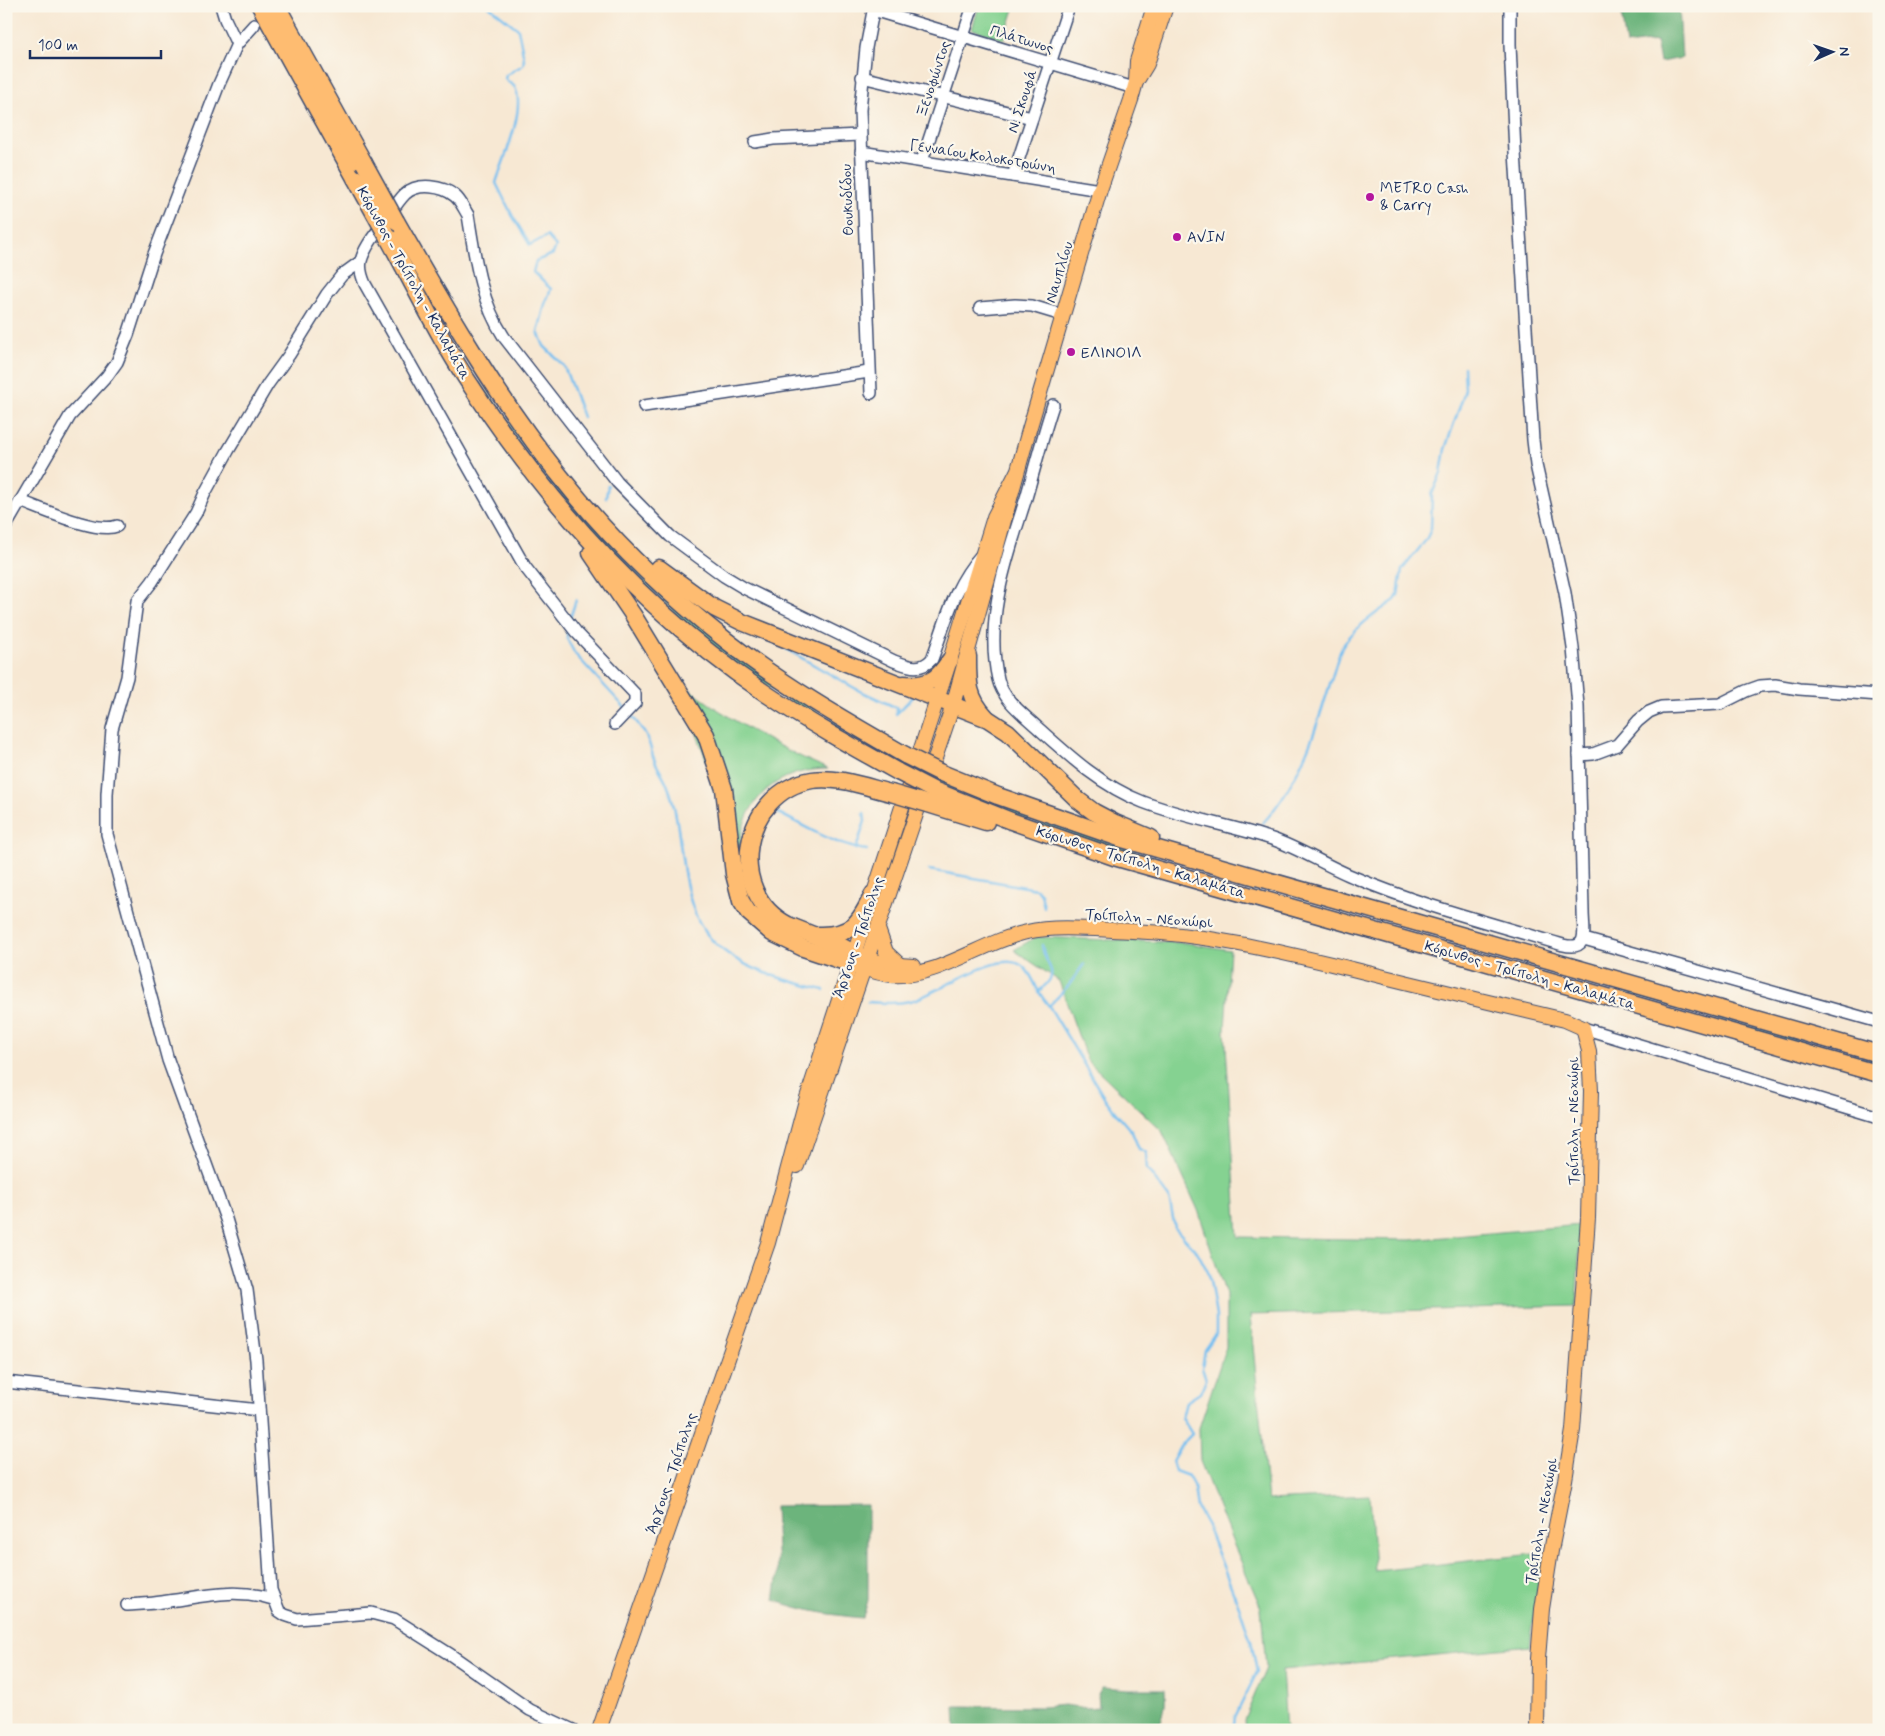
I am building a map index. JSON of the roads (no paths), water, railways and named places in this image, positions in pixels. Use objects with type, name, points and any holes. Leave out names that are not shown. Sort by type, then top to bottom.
[{"type":"highway","name":"Κόρινθος - Τρίπολη - Καλαμάτα","points":[[260,6],[387,236],[431,320],[500,428],[546,490],[609,560],[670,618],[752,684],[796,714],[898,772],[931,797],[992,814],[1114,857],[1879,1074]]},
{"type":"highway","name":"Κόρινθος - Τρίπολη - Καλαμάτα","points":[[277,6],[468,345],[494,385],[556,471],[600,522],[684,604],[728,641],[807,698],[905,755],[940,772],[998,796],[1119,838],[1879,1054]]},
{"type":"highway","points":[[546,490],[628,607],[706,735],[724,789],[734,874],[741,901],[748,912],[772,933],[803,948],[859,961]]},
{"type":"highway","points":[[600,522],[680,585],[714,608],[742,622],[988,718]]},
{"type":"highway","points":[[968,656],[968,678],[971,695],[977,706],[988,718],[1008,732],[1078,800],[1094,812],[1138,833],[1215,865]]},
{"type":"highway","points":[[900,683],[924,684],[932,681],[938,677],[950,660]]},
{"type":"highway","points":[[859,961],[814,935],[780,922],[765,908],[754,890],[748,867],[748,857],[758,819],[765,808],[783,792],[811,780],[836,781],[891,792],[931,797]]},
{"type":"highway","points":[[814,935],[838,934],[853,927],[863,915],[873,894]]},
{"type":"main road","name":"Ναυπλίου","points":[[1135,85],[1136,61],[1154,6]]},
{"type":"main road","name":"Ναυπλίου","points":[[968,656],[1017,472],[1100,190],[1135,85],[1147,64],[1166,6]]},
{"type":"main road","name":"Ναυπλίου","points":[[950,660],[998,507],[1017,472]]},
{"type":"main road","name":"Άργους - Τρίπολης","points":[[859,961],[878,929],[968,656]]},
{"type":"main road","name":"Άργους - Τρίπολης","points":[[599,1730],[773,1227],[806,1104],[859,961],[873,894],[950,660]]},
{"type":"main road","points":[[878,929],[886,952],[901,966]]},
{"type":"main road","name":"Τρίπολη - Νεοχώρι","points":[[859,961],[884,974],[906,975],[915,974],[991,944],[1028,932],[1060,929],[1175,933],[1225,940],[1291,955],[1565,1020],[1583,1028],[1589,1051],[1591,1091],[1588,1218],[1573,1430],[1545,1582],[1541,1618],[1537,1730]]},
{"type":"main road","name":"Τρίπολη - Νεοχώρι","points":[[859,961],[901,966],[933,967]]},
{"type":"street","points":[[221,6],[237,44]]},
{"type":"street","name":"Ξενοφώντος","points":[[922,162],[973,6]]},
{"type":"street","name":"Ν. Σκουφά","points":[[1013,176],[1069,6]]},
{"type":"street","points":[[1053,404],[1002,575],[995,632],[996,663],[998,681],[1006,699],[1071,758],[1141,802],[1184,816],[1273,840],[1356,879],[1416,900],[1563,945],[1576,946],[1581,944],[1584,939],[1576,673],[1571,630],[1536,465],[1533,440],[1516,162],[1510,6]]},
{"type":"street","name":"Πλάτωνος","points":[[873,8],[1050,62],[1135,85]]},
{"type":"street","name":"Θουκυδίδου","points":[[871,393],[860,135],[862,78],[873,8]]},
{"type":"street","points":[[6,526],[70,416],[107,376],[123,348],[154,254],[219,84],[237,44],[254,25]]},
{"type":"street","points":[[862,78],[1032,118]]},
{"type":"street","points":[[755,142],[773,139],[860,135]]},
{"type":"street","name":"Γενναίου Κολοκοτρώνη","points":[[860,152],[1100,190]]},
{"type":"street","points":[[619,720],[635,703],[635,694],[576,632],[525,567],[364,284],[360,272],[360,262],[369,242],[406,193],[416,188],[434,187],[455,196],[463,205],[468,216],[482,293],[496,325],[617,482],[670,536],[724,576],[744,588],[894,661],[917,668],[923,667],[932,659],[960,583],[968,569],[984,552]]},
{"type":"street","points":[[360,262],[342,274],[327,294],[289,355],[268,384],[204,493],[196,513],[152,582],[137,601],[127,677],[112,729],[107,794],[107,834],[168,1060],[226,1219],[246,1290],[253,1330],[260,1410],[270,1582],[273,1598],[279,1610],[297,1620],[371,1613],[394,1619],[451,1655],[530,1710],[573,1730]]},
{"type":"street","points":[[980,308],[1015,304],[1032,306],[1062,315]]},
{"type":"street","points":[[644,406],[869,372]]},
{"type":"street","points":[[20,501],[78,522],[108,529],[117,526]]},
{"type":"street","points":[[1579,755],[1593,754],[1617,745],[1638,721],[1649,712],[1661,707],[1720,704],[1760,686],[1879,695]]},
{"type":"street","points":[[1584,939],[1879,1022]]},
{"type":"street","points":[[1583,1028],[1879,1117]]},
{"type":"street","points":[[6,1382],[260,1410]]},
{"type":"street","points":[[127,1605],[159,1603],[209,1594],[237,1592],[273,1598]]},
{"type":"waterway","points":[[489,6],[518,29],[524,59],[523,65],[506,75],[505,79],[514,86],[518,106],[516,120],[496,183],[530,245],[547,236],[556,246],[553,254],[536,261],[533,272],[551,289],[538,332],[544,346],[564,366],[583,417]]},
{"type":"waterway","points":[[1262,824],[1277,805],[1301,764],[1319,720],[1340,651],[1357,629],[1395,600],[1398,595],[1402,570],[1426,540],[1431,529],[1432,494],[1441,473],[1445,449],[1465,389],[1464,367]]},
{"type":"waterway","points":[[606,498],[608,485]]},
{"type":"waterway","points":[[570,618],[576,600]]},
{"type":"waterway","points":[[567,628],[567,639],[575,654],[625,708]]},
{"type":"waterway","points":[[786,649],[858,690],[897,708],[896,714]]},
{"type":"waterway","points":[[897,713],[913,697]]},
{"type":"waterway","points":[[630,714],[646,735],[654,759],[671,795],[688,890],[693,909],[702,927],[713,941],[740,962],[773,976],[824,990]]},
{"type":"waterway","points":[[778,813],[844,845],[867,850]]},
{"type":"waterway","points":[[856,849],[865,821],[864,813]]},
{"type":"waterway","points":[[929,870],[1036,889],[1041,894],[1044,907]]},
{"type":"waterway","points":[[1038,992],[1046,985],[1051,974],[1042,945]]},
{"type":"waterway","points":[[868,1002],[894,1003],[910,1001],[997,963],[1010,962],[1024,967],[1103,1096],[1132,1132],[1139,1149],[1146,1152],[1147,1169],[1169,1198],[1175,1228],[1198,1253],[1209,1274],[1216,1316],[1216,1334],[1205,1350],[1202,1368],[1206,1379],[1200,1393],[1186,1402],[1182,1418],[1192,1434],[1181,1445],[1172,1461],[1175,1471],[1188,1476],[1194,1487],[1197,1508],[1207,1526],[1251,1641],[1257,1672],[1235,1717],[1233,1730]]},
{"type":"waterway","points":[[1049,1006],[1069,985],[1084,964]]},
{"type":"place","name":"METRO Cash & Carry","points":[[1370,197]]},
{"type":"place","name":"AVIN","points":[[1177,237]]},
{"type":"place","name":"ΕΛΙΝΟΙΛ","points":[[1071,352]]}]
